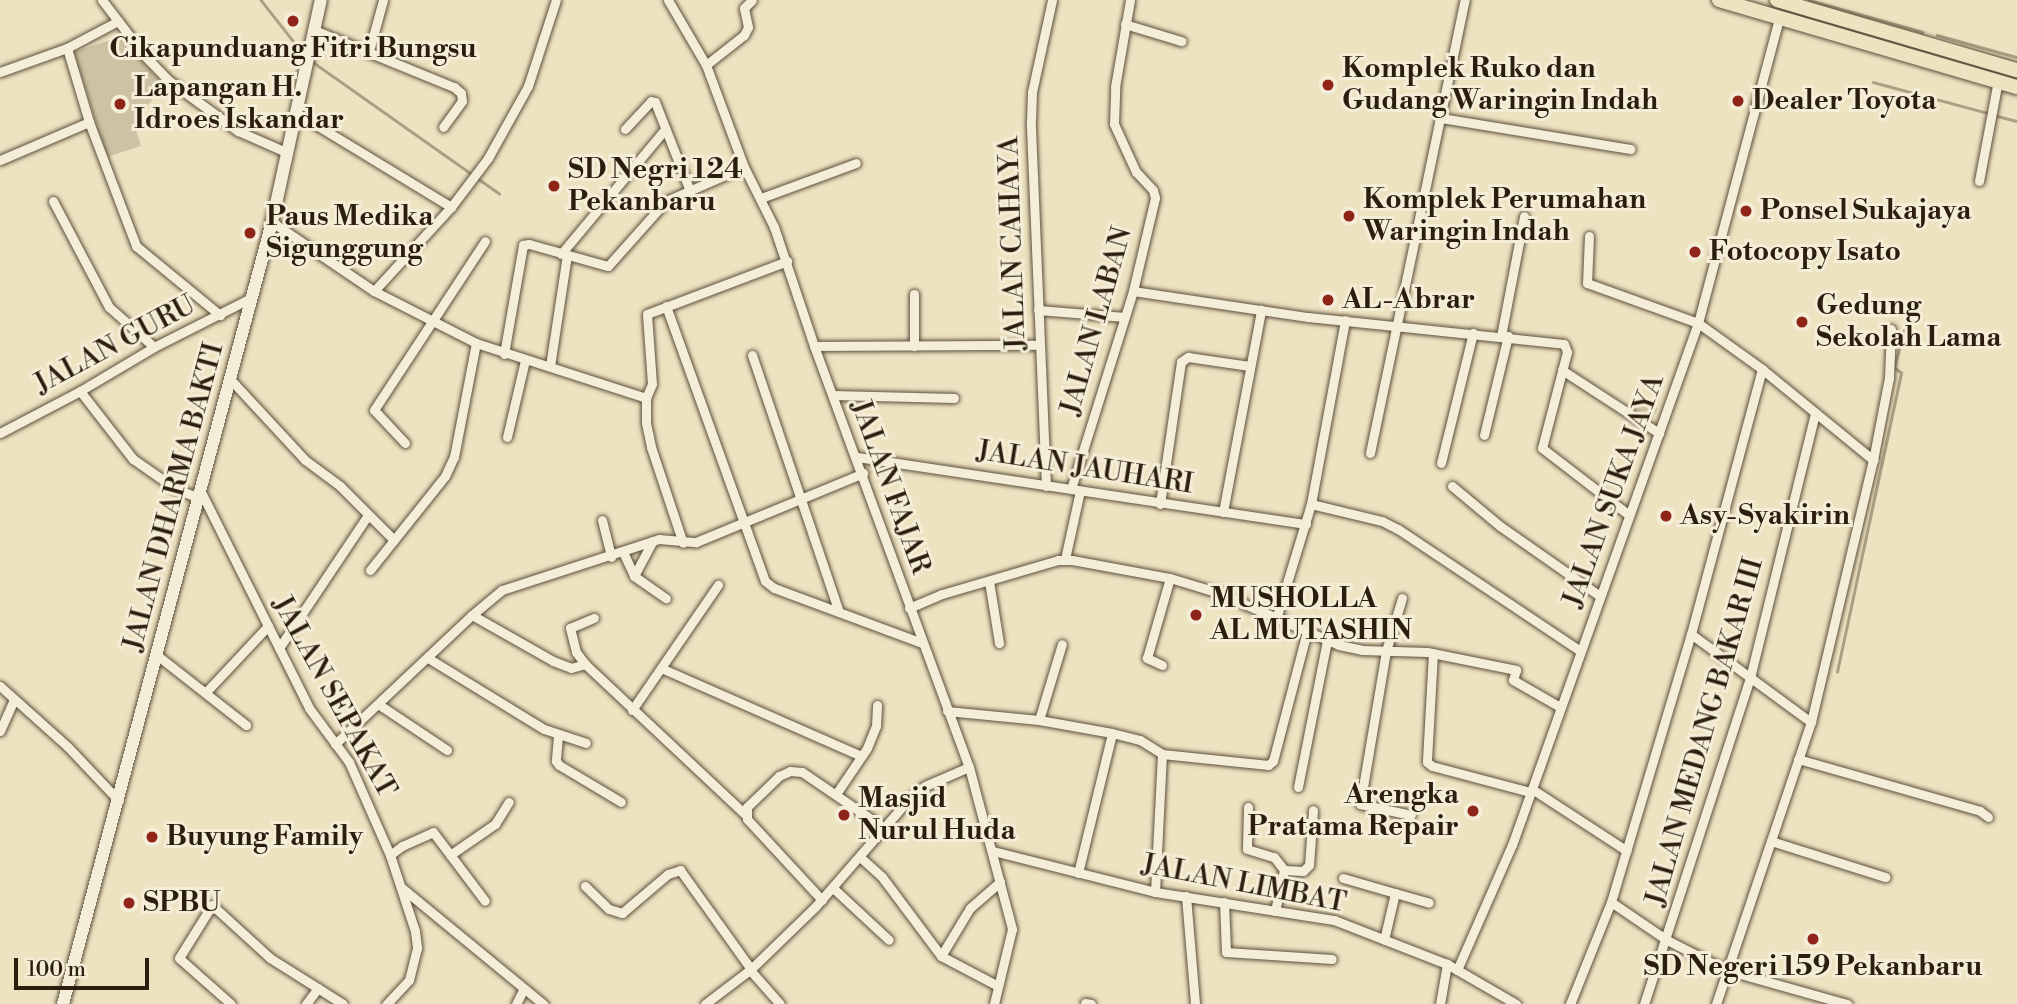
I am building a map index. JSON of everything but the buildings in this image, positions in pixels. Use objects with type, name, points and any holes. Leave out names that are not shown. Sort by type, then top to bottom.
[{"type":"main road","name":"JALAN DHARMA BAKTI","points":[[63,1004],[272,222],[321,0]]},
{"type":"main road","points":[[1719,0],[1779,18],[2017,69]]},
{"type":"main road","points":[[1777,0],[2017,87]]},
{"type":"street","points":[[102,0],[144,55],[168,80],[237,131],[286,152]]},
{"type":"street","points":[[369,51],[383,0]]},
{"type":"street","points":[[374,291],[451,208],[479,171],[528,86],[555,0]]},
{"type":"street","name":"JALAN FAJAR","points":[[668,0],[706,65],[744,167],[761,198],[787,261],[814,346],[863,473],[909,608],[969,767],[1012,929],[994,1004]]},
{"type":"street","points":[[706,65],[744,35],[748,27],[744,8],[752,0]]},
{"type":"street","name":"JALAN CAHAYA","points":[[1046,486],[1031,155],[1032,92],[1052,0]]},
{"type":"street","name":"JALAN LABAN","points":[[1065,559],[1075,490],[1133,290],[1155,198],[1153,190],[1136,172],[1114,124],[1115,87],[1130,0]]},
{"type":"street","points":[[1370,453],[1465,0]]},
{"type":"street","name":"JALAN SUKA JAYA","points":[[1457,970],[1512,845],[1699,323],[1779,18]]},
{"type":"street","points":[[0,72],[67,48],[118,21]]},
{"type":"street","points":[[1125,24],[1181,41]]},
{"type":"street","points":[[314,30],[454,87],[461,93],[462,101],[443,127]]},
{"type":"street","points":[[67,48],[89,122],[136,246],[220,315]]},
{"type":"street","points":[[1979,181],[1998,80]]},
{"type":"street","points":[[625,130],[653,101],[690,191]]},
{"type":"street","points":[[295,112],[451,208]]},
{"type":"street","points":[[1441,118],[1630,149]]},
{"type":"street","points":[[0,160],[89,122]]},
{"type":"street","points":[[550,366],[564,255],[665,130]]},
{"type":"street","points":[[761,198],[856,163]]},
{"type":"street","points":[[504,354],[522,247],[529,244],[608,266],[666,201],[744,167]]},
{"type":"street","points":[[53,201],[109,307],[117,318],[154,347]]},
{"type":"street","points":[[1484,435],[1524,216]]},
{"type":"street","points":[[272,222],[374,291],[476,343],[646,398]]},
{"type":"street","points":[[1589,236],[1587,283],[1699,323],[1762,369],[1873,460]]},
{"type":"street","points":[[405,443],[374,410],[485,241]]},
{"type":"street","points":[[683,543],[646,424],[646,398],[652,384],[647,314],[787,261]]},
{"type":"street","points":[[1133,290],[1261,310],[1566,345],[1563,370],[1542,448],[1629,515]]},
{"type":"street","points":[[914,295],[914,346]]},
{"type":"street","name":"JALAN GURU","points":[[0,433],[80,391],[154,347],[251,298]]},
{"type":"street","points":[[666,306],[768,585],[922,643]]},
{"type":"street","points":[[1038,310],[1125,317]]},
{"type":"street","points":[[1223,512],[1261,310]]},
{"type":"street","points":[[1276,619],[1311,504],[1345,320]]},
{"type":"street","points":[[1716,1004],[1811,722],[1873,460],[1889,378],[1891,329]]},
{"type":"street","points":[[1441,463],[1473,333]]},
{"type":"street","points":[[370,570],[445,476],[454,457],[476,343]]},
{"type":"street","points":[[814,346],[1039,345]]},
{"type":"street","points":[[752,355],[839,612]]},
{"type":"street","points":[[1160,504],[1181,362],[1188,357],[1250,366]]},
{"type":"street","points":[[507,437],[525,360]]},
{"type":"street","points":[[1570,1004],[1611,902],[1627,851],[1691,634],[1762,369]]},
{"type":"street","points":[[1563,370],[1659,433]]},
{"type":"street","points":[[231,380],[305,460],[340,486],[394,540]]},
{"type":"street","points":[[80,391],[133,459],[176,489],[201,495]]},
{"type":"street","points":[[833,395],[954,398]]},
{"type":"street","name":"JALAN MEDANG BAKAR III","points":[[1644,1004],[1750,678],[1815,414]]},
{"type":"street","name":"JALAN JAUHARI","points":[[857,457],[1306,524]]},
{"type":"street","points":[[335,744],[502,590],[611,557],[653,541],[696,542],[863,473]]},
{"type":"street","points":[[1451,486],[1500,526],[1600,596]]},
{"type":"street","name":"JALAN SEPAKAT","points":[[201,495],[309,708],[349,762],[390,855],[402,888],[417,948],[409,980],[387,1004]]},
{"type":"street","points":[[1311,504],[1382,521],[1398,529],[1580,651]]},
{"type":"street","points":[[279,648],[368,515]]},
{"type":"street","points":[[603,520],[611,557]]},
{"type":"street","points":[[634,576],[653,541]]},
{"type":"street","points":[[623,552],[634,576],[666,598]]},
{"type":"street","points":[[909,608],[925,600],[1065,559],[1170,578],[1228,597],[1327,641],[1362,650],[1406,649],[1516,670],[1513,680],[1560,707]]},
{"type":"street","points":[[1162,665],[1147,658],[1170,578]]},
{"type":"street","points":[[989,581],[999,643]]},
{"type":"street","points":[[632,710],[718,585]]},
{"type":"street","points":[[1402,598],[1386,650],[1360,804],[1410,815]]},
{"type":"street","points":[[472,615],[563,666],[571,668],[585,664]]},
{"type":"street","points":[[594,618],[572,626],[569,630],[576,652],[585,664],[746,815],[822,900]]},
{"type":"street","points":[[206,692],[268,626]]},
{"type":"street","points":[[947,710],[1039,720],[1112,733],[1140,740],[1162,754],[1270,764],[1307,631]]},
{"type":"street","points":[[1691,634],[1811,722]]},
{"type":"street","points":[[1298,786],[1327,641]]},
{"type":"street","points":[[1039,720],[1062,644]]},
{"type":"street","points":[[1433,653],[1427,762],[1432,766],[1531,790],[1627,851]]},
{"type":"street","points":[[158,656],[246,725]]},
{"type":"street","points":[[428,658],[558,736],[573,737],[586,743]]},
{"type":"street","points":[[661,667],[861,757]]},
{"type":"street","points":[[0,686],[68,747],[119,801]]},
{"type":"street","points":[[0,731],[14,700]]},
{"type":"street","points":[[378,704],[447,750]]},
{"type":"street","points":[[836,794],[861,757],[876,726],[877,705]]},
{"type":"street","points":[[1078,873],[1112,733]]},
{"type":"street","points":[[558,736],[556,761],[559,765],[621,803]]},
{"type":"street","points":[[1155,892],[1162,754]]},
{"type":"street","points":[[1798,759],[1980,811],[1988,817]]},
{"type":"street","points":[[705,1004],[750,969],[822,900],[884,828],[925,786],[969,767]]},
{"type":"street","points":[[746,815],[747,807],[779,776],[790,771],[802,772],[884,828]]},
{"type":"street","points":[[450,855],[495,824],[509,802]]},
{"type":"street","points":[[1248,807],[1247,849],[1274,857],[1284,870],[1275,911]]},
{"type":"street","points":[[1284,870],[1306,870],[1313,810]]},
{"type":"street","points":[[390,855],[402,846],[433,832],[485,901]]},
{"type":"street","points":[[1771,841],[1885,877]]},
{"type":"street","name":"JALAN LIMBAT","points":[[993,850],[1155,892],[1334,920],[1447,964],[1516,1004]]},
{"type":"street","points":[[860,857],[882,877],[941,956],[998,986]]},
{"type":"street","points":[[585,886],[609,909],[622,913],[668,874],[680,870],[750,969],[780,1004]]},
{"type":"street","points":[[1343,878],[1429,902]]},
{"type":"street","points":[[941,956],[970,908],[1000,881]]},
{"type":"street","points":[[402,888],[543,1004]]},
{"type":"street","points":[[833,888],[889,940]]},
{"type":"street","points":[[1384,940],[1395,893]]},
{"type":"street","points":[[1186,896],[1195,1004]]},
{"type":"street","points":[[1224,902],[1226,952],[1332,958]]},
{"type":"street","points":[[1611,902],[1667,940],[1726,970],[1847,1004]]},
{"type":"street","points":[[231,1004],[179,958],[212,905],[270,958],[343,1004]]},
{"type":"street","points":[[1440,1004],[1447,964]]},
{"type":"street","points":[[306,1004],[318,988]]},
{"type":"street","points":[[516,1004],[523,990]]},
{"type":"shaded area","name":"Lapangan H. Idroes Iskandar","points":[[119,37],[164,85],[134,123],[141,146],[107,157],[74,52]]},
{"type":"shaded area","points":[[1635,396],[1658,408],[1650,423],[1627,411]]},
{"type":"waterway","points":[[261,0],[305,56]]},
{"type":"waterway","points":[[1809,0],[1923,32]]},
{"type":"waterway","points":[[1937,35],[2017,57]]},
{"type":"waterway","points":[[313,62],[499,193]]},
{"type":"waterway","points":[[1873,82],[1988,113]]},
{"type":"waterway","points":[[1994,115],[2017,121]]},
{"type":"waterway","points":[[1837,672],[1901,373],[1894,368],[1909,312]]},
{"type":"place","name":"Cikapunduang Fitri Bungsu","points":[[293,21]]},
{"type":"place","name":"Komplek Ruko dan Gudang Waringin Indah","points":[[1328,85]]},
{"type":"place","name":"Dealer Toyota","points":[[1738,101]]},
{"type":"place","name":"Lapangan H. Idroes Iskandar","points":[[120,104]]},
{"type":"place","name":"SD Negri 124 Pekanbaru","points":[[554,186]]},
{"type":"place","name":"Ponsel Sukajaya","points":[[1746,211]]},
{"type":"place","name":"Komplek Perumahan Waringin Indah","points":[[1349,216]]},
{"type":"place","name":"Paus Medika Sigunggung","points":[[250,233]]},
{"type":"place","name":"Fotocopy Isato","points":[[1695,252]]},
{"type":"place","name":"AL-Abrar","points":[[1328,300]]},
{"type":"place","name":"Gedung Sekolah Lama","points":[[1802,322]]},
{"type":"place","name":"Asy-Syakirin","points":[[1666,516]]},
{"type":"place","name":"MUSHOLLA AL MUTASHIN","points":[[1196,615]]},
{"type":"place","name":"Arengka Pratama Repair","points":[[1473,811]]},
{"type":"place","name":"Masjid Nurul Huda","points":[[844,815]]},
{"type":"place","name":"Buyung Family","points":[[152,837]]},
{"type":"place","name":"SPBU","points":[[129,903]]},
{"type":"place","name":"SD Negeri 159 Pekanbaru","points":[[1813,939]]}]
